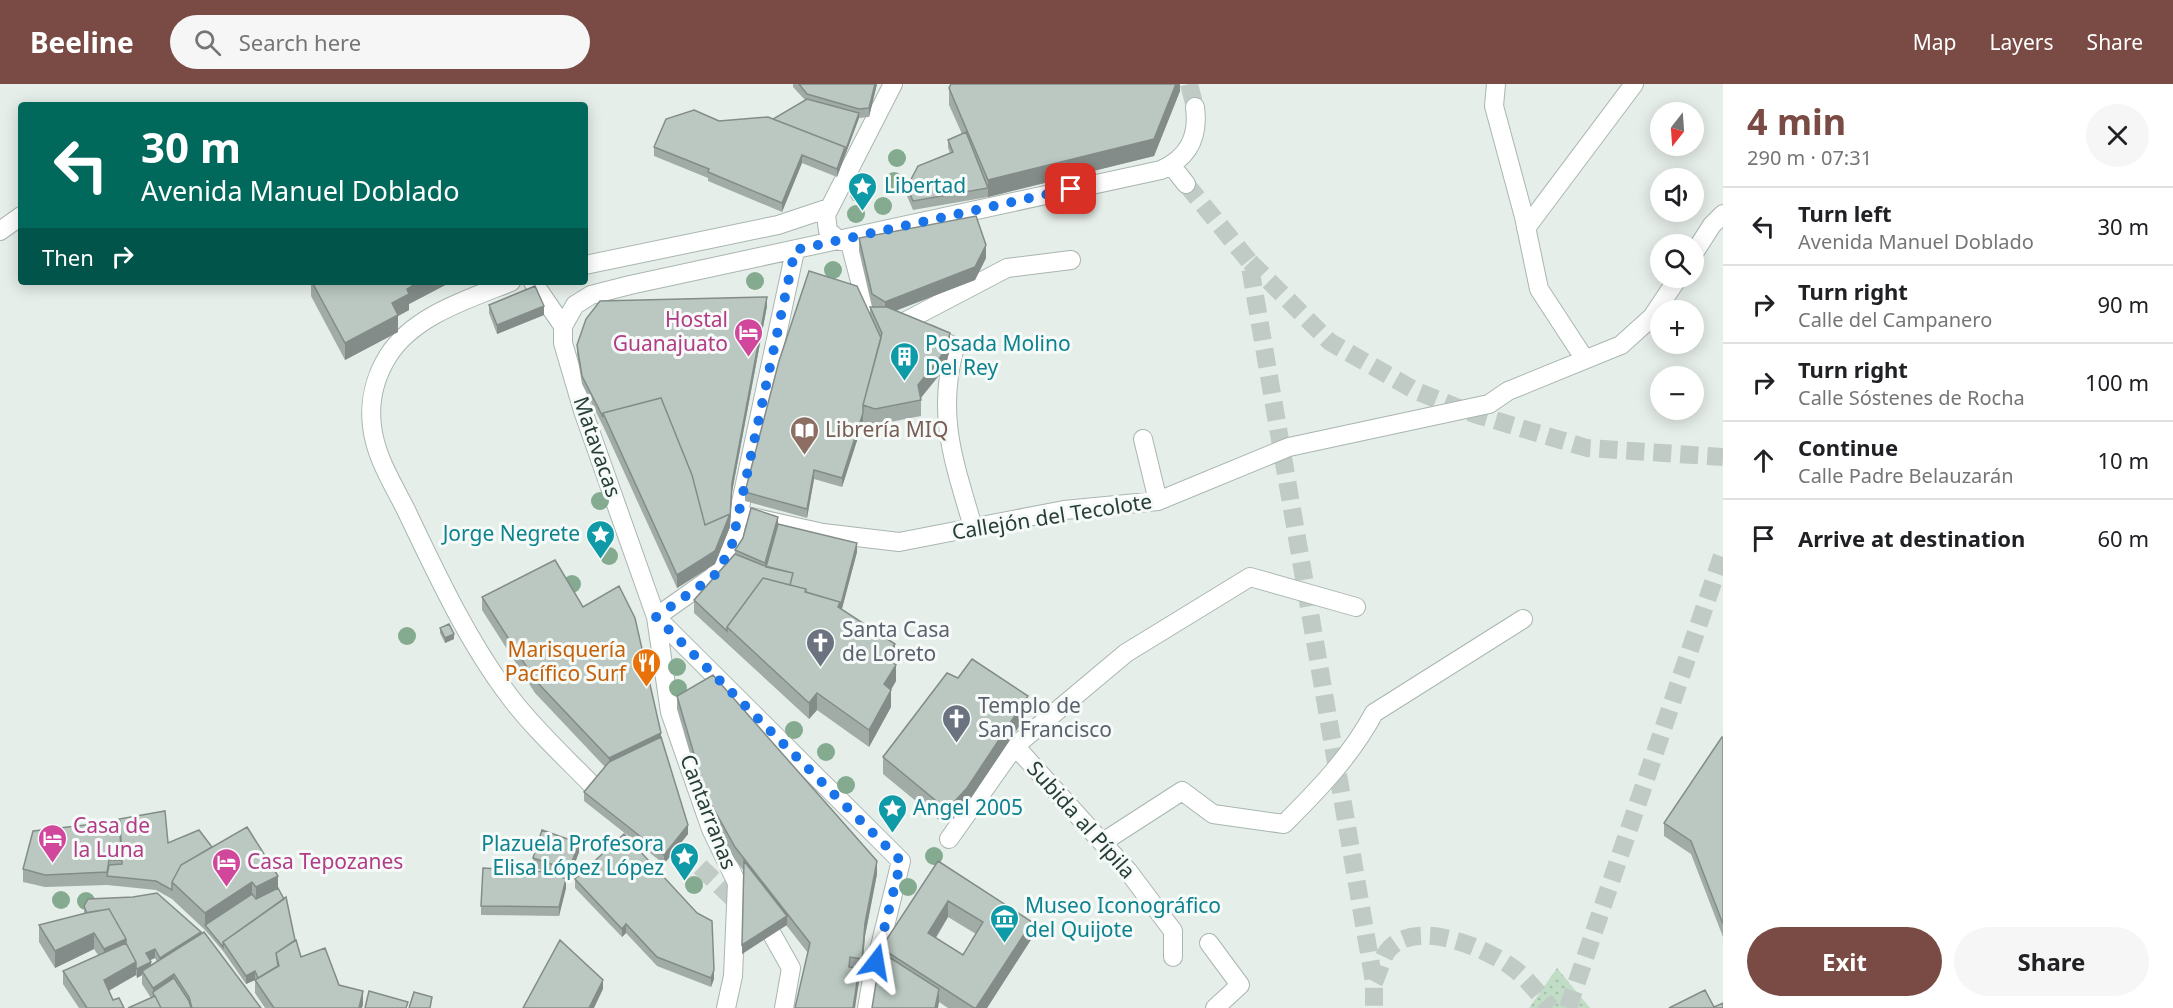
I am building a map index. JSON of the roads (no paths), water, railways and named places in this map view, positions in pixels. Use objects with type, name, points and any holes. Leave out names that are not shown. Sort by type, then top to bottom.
[{"type":"street","points":[[1496,84],[1494,106],[1526,228],[1539,289],[1584,358]]},
{"type":"street","points":[[1526,228],[1634,84]]},
{"type":"street","points":[[844,240],[831,236],[825,225],[829,208],[896,86]]},
{"type":"street","points":[[535,285],[564,326],[575,305],[591,295],[1161,170],[1171,165],[1188,150],[1195,135],[1195,107]]},
{"type":"street","points":[[1171,165],[1186,183]]},
{"type":"street","points":[[588,264],[778,225],[829,208]]},
{"type":"street","points":[[1704,237],[1723,214]]},
{"type":"street","points":[[0,231],[18,218]]},
{"type":"street","points":[[844,240],[870,320],[904,322],[955,347],[949,370],[946,428],[973,527]]},
{"type":"street","points":[[795,250],[731,549],[714,576],[656,617],[901,861],[867,1008]]},
{"type":"street","points":[[904,322],[1007,268],[1071,260]]},
{"type":"street","points":[[502,285],[472,297],[426,321],[406,335],[382,367],[371,407],[372,427],[378,454],[449,599],[505,702],[594,787]]},
{"type":"street","name":"Callejón del Tecolote","points":[[747,516],[823,534],[899,542],[1064,510],[1158,501],[1289,447],[1489,404],[1508,391],[1584,358],[1621,345],[1652,317],[1671,288]]},
{"type":"street","name":"Matavacas","points":[[564,326],[563,343],[583,411],[656,617]]},
{"type":"street","points":[[1143,440],[1158,501]]},
{"type":"street","points":[[949,839],[1015,746],[1126,653],[1250,577],[1356,607]]},
{"type":"street","name":"Cantarranas","points":[[656,617],[670,712],[711,829],[737,883],[733,976],[726,1008]]},
{"type":"street","points":[[1103,842],[1182,791],[1213,814],[1284,824],[1325,782],[1360,738],[1374,713],[1523,619]]},
{"type":"street","name":"Subida al Pípila","points":[[1015,746],[1103,842],[1173,931],[1173,957]]},
{"type":"street","points":[[773,936],[791,968],[784,1008]]},
{"type":"street","points":[[1209,943],[1240,985],[1215,1008]]},
{"type":"tunnel","points":[[1189,84],[1195,107]]},
{"type":"tunnel","points":[[1186,184],[1249,261],[1374,982],[1374,1008]]},
{"type":"tunnel","points":[[1250,262],[1330,342],[1416,391],[1474,414],[1587,448],[1723,457]]},
{"type":"tunnel","points":[[1568,1008],[1723,553]]},
{"type":"tunnel","points":[[658,833],[689,856],[745,910]]},
{"type":"tunnel","points":[[1374,982],[1389,949],[1401,940],[1416,936],[1433,936],[1469,945],[1501,960],[1523,977],[1551,1008]]},
{"type":"place","name":"Libertad","points":[[863,212]]},
{"type":"place","name":"Hostal Guanajuato","points":[[749,358]]},
{"type":"place","name":"Posada Molino Del Rey","points":[[904,382]]},
{"type":"place","name":"Librería MIQ","points":[[804,456]]},
{"type":"place","name":"Jorge Negrete","points":[[601,560]]},
{"type":"place","name":"Santa Casa de Loreto","points":[[821,668]]},
{"type":"place","name":"Marisquería Pacífico Surf","points":[[647,688]]},
{"type":"place","name":"Templo de San Francisco","points":[[957,744]]},
{"type":"place","name":"Angel 2005","points":[[892,834]]},
{"type":"place","name":"Casa de la Luna","points":[[52,864]]},
{"type":"place","name":"Plazuela Profesora Elisa López López","points":[[685,882]]},
{"type":"place","name":"Casa Tepozanes","points":[[226,888]]},
{"type":"place","name":"Museo Iconográfico del Quijote","points":[[1004,944]]}]
